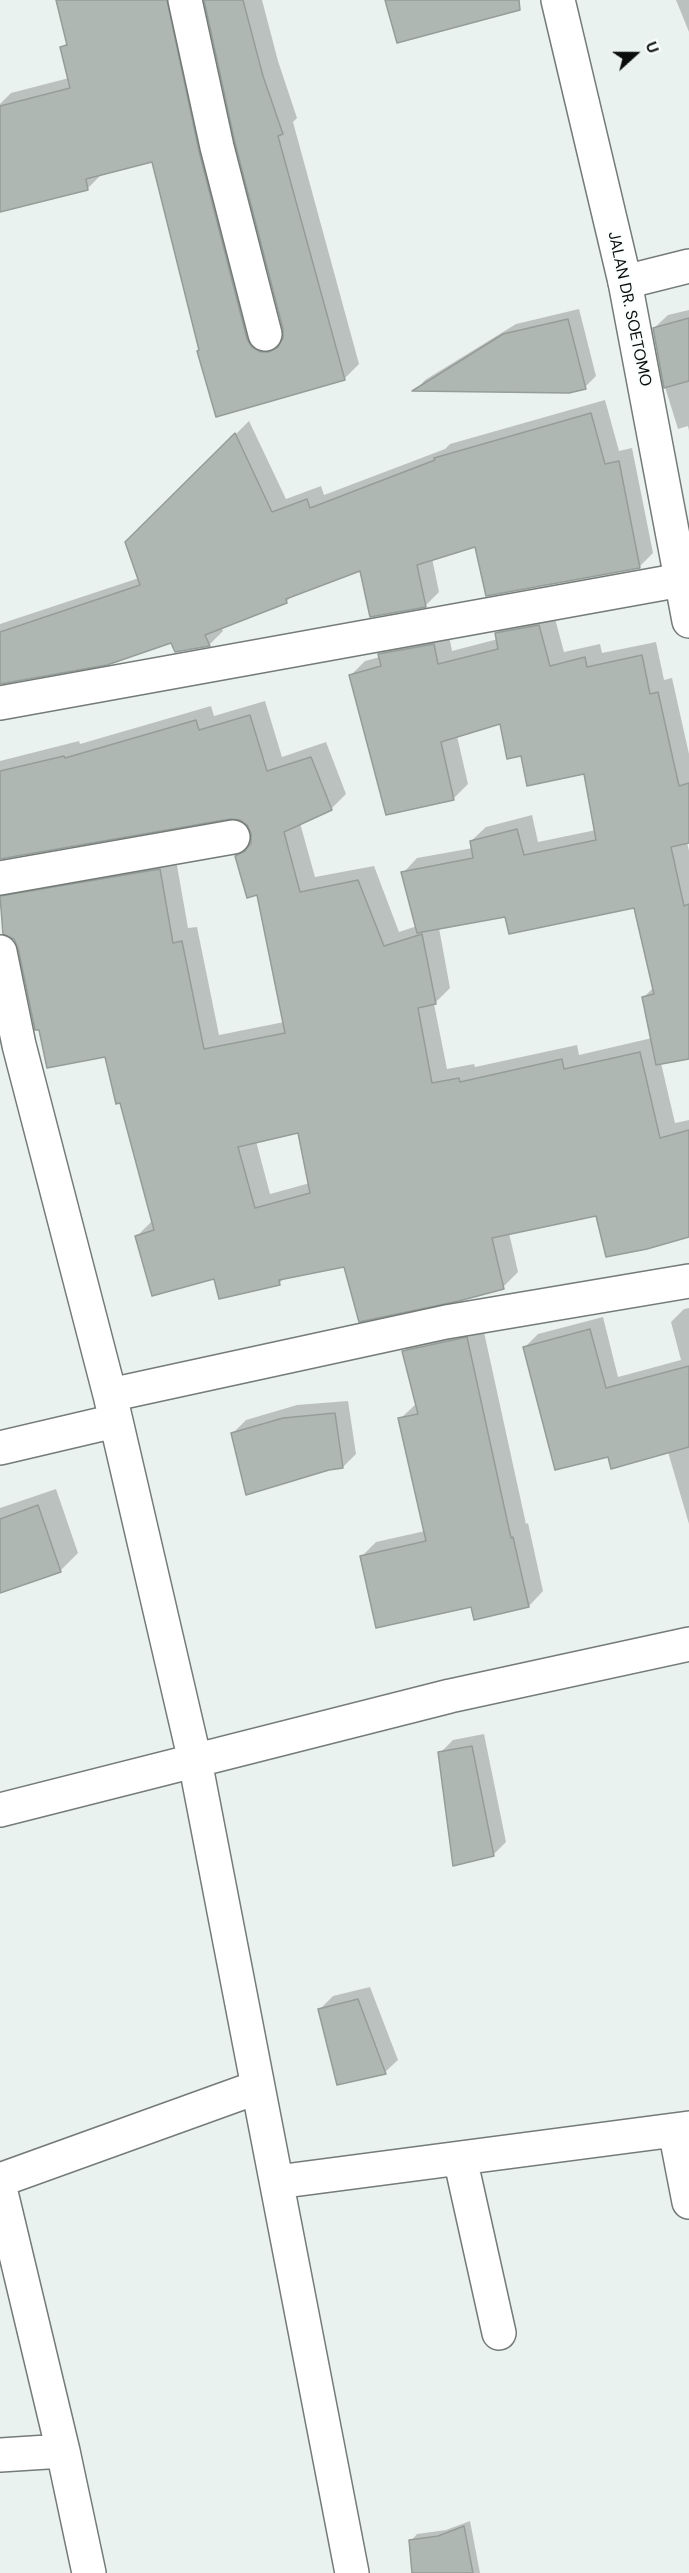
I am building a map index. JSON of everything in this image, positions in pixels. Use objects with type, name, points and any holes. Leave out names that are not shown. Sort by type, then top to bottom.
[{"type":"street","points":[[185,0],[217,147],[265,334]]},
{"type":"street","name":"JALAN DR. SOETOMO","points":[[558,0],[625,282],[689,621]]},
{"type":"street","points":[[625,282],[689,266]]},
{"type":"street","points":[[0,703],[681,580]]},
{"type":"street","points":[[0,878],[233,837]]},
{"type":"street","points":[[0,952],[10,1046],[112,1408],[195,1761],[352,2573]]},
{"type":"street","points":[[0,1448],[112,1408],[446,1322],[689,1281]]},
{"type":"street","points":[[0,1810],[450,1696],[689,1644]]},
{"type":"street","points":[[0,2180],[258,2087]]},
{"type":"street","points":[[277,2182],[682,2129],[689,2202]]},
{"type":"street","points":[[460,2158],[500,2333]]},
{"type":"street","points":[[0,2188],[63,2451],[89,2573]]},
{"type":"street","points":[[0,2455],[63,2451]]},
{"type":"building","points":[[56,0],[167,0],[199,151],[247,339],[252,347],[261,352],[269,352],[278,347],[283,338],[283,329],[235,143],[204,0],[243,0],[263,76],[283,134],[278,136],[345,380],[216,417],[197,351],[199,350],[152,162],[86,179],[88,190],[0,212],[0,106],[70,88],[60,47],[67,45]]},
{"type":"building","points":[[385,0],[519,0],[520,10],[397,43]]},
{"type":"building","points":[[689,318],[689,381],[664,388],[653,328]]},
{"type":"building","points":[[568,319],[586,389],[569,393],[412,391],[503,334]]},
{"type":"building","points":[[591,413],[605,464],[619,461],[640,568],[486,596],[475,547],[417,565],[426,607],[370,617],[360,571],[286,599],[287,603],[205,635],[210,646],[175,652],[171,643],[107,665],[0,684],[0,632],[140,585],[125,542],[235,433],[272,512],[307,499],[310,508],[435,460],[434,458]]},
{"type":"building","points":[[539,625],[550,666],[585,657],[587,667],[642,655],[650,694],[658,692],[679,786],[689,783],[689,843],[671,847],[684,906],[689,904],[689,1059],[656,1065],[642,997],[654,994],[634,908],[509,934],[505,917],[417,933],[401,872],[473,858],[470,841],[517,829],[524,855],[596,840],[584,774],[527,786],[521,756],[507,759],[500,724],[441,742],[454,800],[386,815],[349,675],[381,666],[378,654],[434,644],[438,664],[498,649],[495,633]]},
{"type":"building","points":[[250,715],[267,771],[311,757],[332,810],[284,832],[300,892],[358,880],[384,946],[422,934],[436,1004],[418,1008],[432,1083],[459,1078],[460,1082],[562,1059],[564,1069],[640,1052],[660,1138],[689,1130],[689,1237],[647,1249],[606,1257],[596,1216],[492,1238],[504,1289],[359,1322],[344,1267],[279,1280],[280,1285],[219,1299],[214,1279],[152,1296],[135,1236],[154,1230],[120,1103],[116,1104],[105,1057],[47,1068],[39,1030],[35,1030],[18,948],[14,939],[3,934],[0,896],[160,869],[173,943],[182,941],[204,1049],[285,1033],[257,895],[247,898],[235,856],[245,851],[251,843],[251,833],[247,825],[240,820],[230,819],[0,859],[0,771],[64,756],[65,758],[196,720],[199,730]],"holes":[[[298,1133],[310,1193],[255,1208],[238,1147]]]},
{"type":"building","points":[[590,1329],[606,1388],[689,1366],[689,1447],[611,1469],[608,1457],[555,1470],[523,1347]]},
{"type":"building","points":[[467,1337],[511,1538],[513,1537],[529,1607],[474,1620],[471,1607],[376,1628],[360,1556],[426,1541],[398,1418],[418,1414],[402,1351]]},
{"type":"building","points":[[335,1413],[343,1468],[329,1470],[246,1495],[231,1433],[283,1418]]},
{"type":"building","points":[[38,1505],[61,1572],[0,1593],[0,1519]]},
{"type":"building","points":[[472,1746],[494,1856],[453,1866],[438,1752]]},
{"type":"building","points":[[358,1999],[386,2074],[337,2085],[318,2009]]},
{"type":"building","points":[[464,2526],[473,2573],[412,2573],[409,2540],[438,2536]]}]
